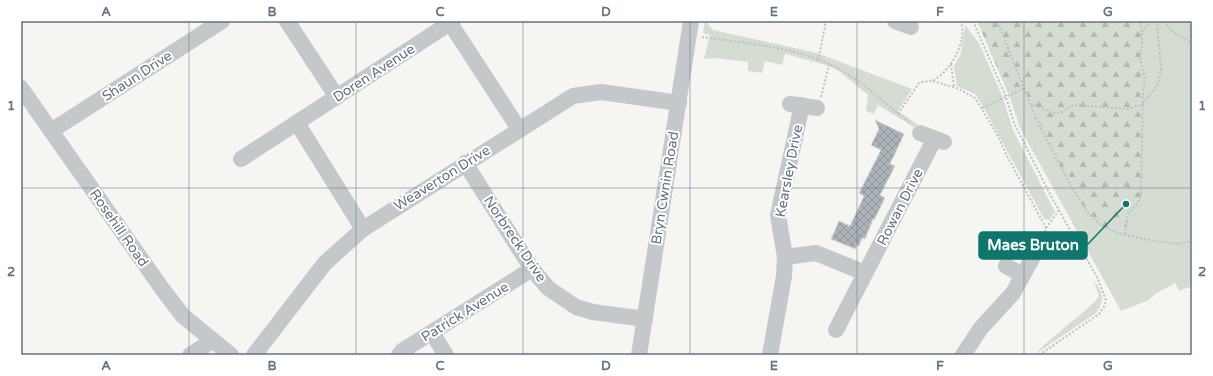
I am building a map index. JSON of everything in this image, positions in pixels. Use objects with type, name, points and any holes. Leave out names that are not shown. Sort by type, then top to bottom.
[{"type":"street","name":"Shaun Drive","points":[[51,132],[222,21]]},
{"type":"street","points":[[287,21],[337,97]]},
{"type":"street","points":[[895,21],[911,27]]},
{"type":"street","name":"Doren Avenue","points":[[241,159],[452,22],[519,129]]},
{"type":"street","name":"Bryn Cwnin Road","points":[[640,355],[690,28]]},
{"type":"street","name":"Rosehill Road","points":[[21,88],[163,290],[183,316],[231,355]]},
{"type":"street","name":"Weaverton Drive","points":[[254,355],[325,263],[363,229],[573,96],[601,92],[678,103]]},
{"type":"street","name":"Kearsley Drive","points":[[770,355],[784,276],[785,257],[778,215],[803,106]]},
{"type":"street","points":[[297,123],[363,229]]},
{"type":"street","name":"Rowan Drive","points":[[836,330],[865,273],[939,141],[920,133]]},
{"type":"street","name":"Norbreck Drive","points":[[465,163],[532,269],[548,288],[576,307],[593,312],[645,320]]},
{"type":"street","points":[[963,355],[982,328],[1013,293],[1040,244]]},
{"type":"street","points":[[785,257],[816,253],[865,273]]},
{"type":"street","points":[[1006,266],[1023,275]]},
{"type":"street","name":"Patrick Avenue","points":[[400,355],[402,351],[532,269]]},
{"type":"street","points":[[432,333],[446,355]]},
{"type":"street","points":[[190,355],[212,340]]},
{"type":"path","points":[[818,61],[826,21]]},
{"type":"path","points":[[933,81],[951,64],[963,34],[961,21]]},
{"type":"path","points":[[973,21],[1006,97],[1014,123],[1059,210],[1097,277],[1106,300],[1104,307],[1098,314],[1039,355]]},
{"type":"path","points":[[997,21],[1038,123],[1064,174],[1088,213],[1102,226],[1125,234],[1154,241],[1178,244],[1192,241]]},
{"type":"path","points":[[1125,234],[1128,214],[1137,204],[1141,196],[1143,89],[1146,80],[1140,58],[1142,32],[1141,21]]},
{"type":"path","points":[[1142,32],[1151,21]]},
{"type":"path","points":[[1031,106],[1035,105],[1053,113],[1060,113],[1074,105],[1128,109],[1143,104],[1158,84],[1161,70],[1157,21]]},
{"type":"path","points":[[1164,21],[1174,33],[1192,43]]},
{"type":"path","points":[[1188,21],[1192,30]]},
{"type":"path","points":[[690,28],[802,55],[829,65],[846,73],[914,126],[920,133]]},
{"type":"path","points":[[951,64],[954,87]]},
{"type":"path","points":[[803,106],[819,108],[829,65]]},
{"type":"path","points":[[898,114],[919,83],[933,81],[954,87],[971,95],[982,108],[1046,228]]},
{"type":"path","points":[[982,108],[1024,88]]},
{"type":"path","points":[[1040,244],[1046,228],[1059,210]]},
{"type":"green space","points":[[705,21],[713,30],[817,53],[912,89],[898,111],[917,124],[915,128],[878,105],[874,114],[866,111],[868,95],[839,71],[826,65],[785,54],[782,65],[765,61],[762,73],[748,71],[748,62],[713,58],[704,59],[710,35],[703,33]]},
{"type":"green space","points":[[977,21],[1192,21],[1192,286],[1179,291],[1175,283],[1155,294],[1149,300],[1121,311],[1020,128],[1009,95]]},
{"type":"green space","points":[[977,21],[1141,21],[1142,43],[1140,58],[1145,80],[1143,89],[1141,196],[1137,204],[1128,214],[1125,234],[1102,226],[1091,216],[1080,201],[1058,162],[1025,88],[1009,95]]},
{"type":"green space","points":[[965,25],[979,43],[1003,98],[1013,130],[1055,212],[1049,220],[1044,219],[975,94],[957,86],[954,66],[961,53]]},
{"type":"green space","points":[[1094,280],[1102,296],[1101,304],[1096,313],[1034,355],[1099,297]]},
{"type":"building","points":[[875,120],[904,134],[890,164],[895,166],[880,195],[885,198],[874,220],[873,219],[865,239],[862,238],[859,246],[857,245],[855,249],[831,239],[839,221],[850,226],[864,196],[859,193],[881,150],[871,145],[879,129]]},
{"type":"place","name":"Maes Bruton","points":[[1126,204]]}]
